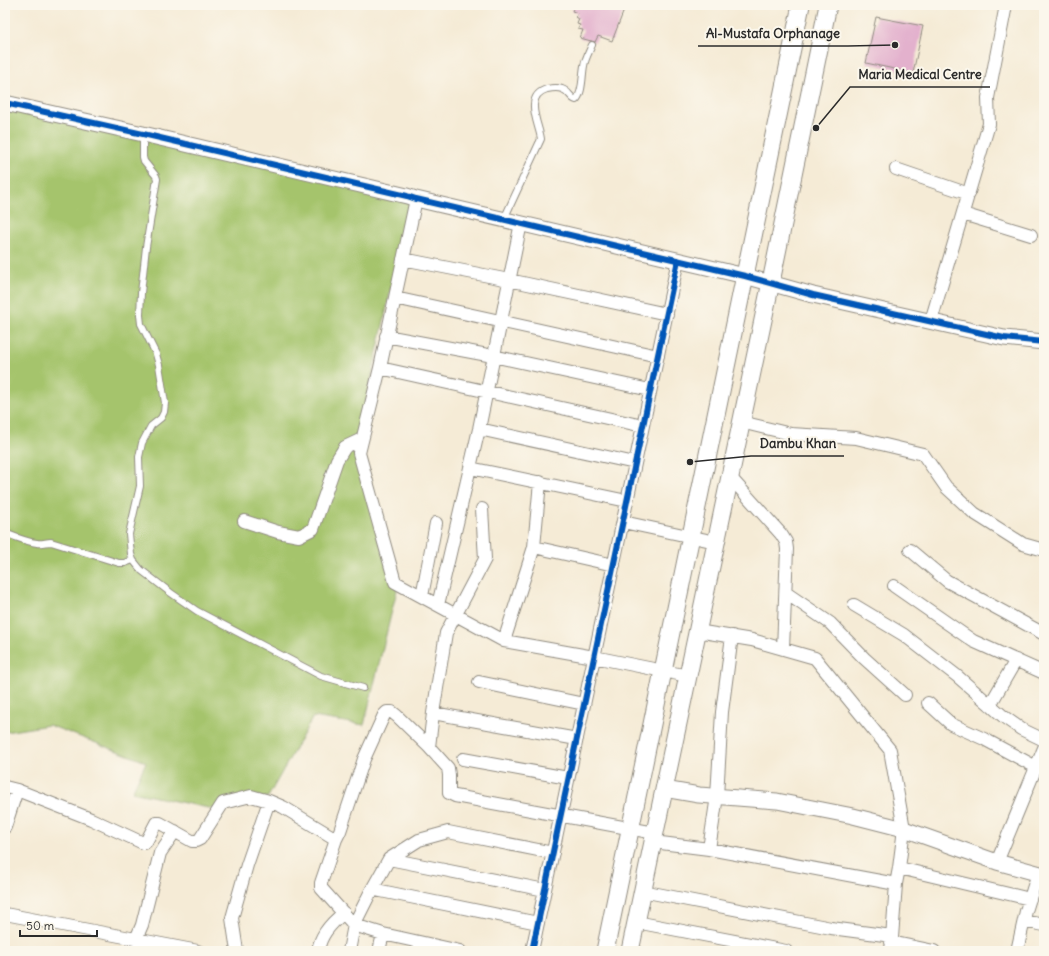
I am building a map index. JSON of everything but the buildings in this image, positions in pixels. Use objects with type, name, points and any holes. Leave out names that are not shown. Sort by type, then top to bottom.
[{"type":"main road","points":[[605,951],[801,5]]},
{"type":"main road","points":[[630,951],[828,5]]},
{"type":"street","points":[[931,322],[990,124],[988,98],[1006,5]]},
{"type":"street","points":[[5,103],[678,260],[931,322],[1004,338],[1044,342]]},
{"type":"street","points":[[896,169],[969,194]]},
{"type":"street","points":[[416,199],[380,368],[359,453],[395,582],[504,641],[663,670],[688,676]]},
{"type":"street","points":[[963,214],[1031,235]]},
{"type":"street","points":[[438,604],[479,429],[521,223]]},
{"type":"street","points":[[403,259],[667,314]]},
{"type":"street","points":[[532,951],[678,260]]},
{"type":"street","points":[[395,298],[658,356]]},
{"type":"street","points":[[386,336],[493,356],[650,390]]},
{"type":"street","points":[[380,368],[643,426]]},
{"type":"street","points":[[741,422],[791,434],[856,438],[923,454],[946,487],[974,513],[1023,544],[1044,550]]},
{"type":"street","points":[[479,429],[635,464]]},
{"type":"street","points":[[244,521],[278,532],[299,536],[313,529],[337,460],[345,446],[362,439]]},
{"type":"street","points":[[470,468],[627,500]]},
{"type":"street","points":[[730,477],[781,534],[786,542],[786,593],[783,649]]},
{"type":"street","points":[[504,641],[534,547],[540,482]]},
{"type":"street","points":[[429,747],[446,633],[485,559],[482,509]]},
{"type":"street","points":[[623,522],[716,542]]},
{"type":"street","points":[[422,596],[436,523]]},
{"type":"street","points":[[534,547],[614,564]]},
{"type":"street","points":[[910,550],[947,581],[1044,634]]},
{"type":"street","points":[[894,586],[973,641],[1044,673]]},
{"type":"street","points":[[786,593],[830,623],[864,658],[905,695]]},
{"type":"street","points":[[854,605],[904,635],[956,676],[1004,717],[1021,729],[1044,740]]},
{"type":"street","points":[[697,631],[752,640],[815,658],[890,750],[904,829],[896,884],[891,946]]},
{"type":"street","points":[[709,850],[717,796],[722,712],[732,636]]},
{"type":"street","points":[[990,705],[1016,660]]},
{"type":"street","points":[[479,682],[584,704]]},
{"type":"street","points":[[928,703],[951,724],[984,739],[1036,767]]},
{"type":"street","points":[[459,951],[424,947],[354,925],[321,888],[321,883],[364,759],[384,715],[387,712],[392,712],[397,716],[448,768],[449,793],[455,796],[630,828],[654,838],[709,850],[896,884]]},
{"type":"street","points":[[433,713],[577,739]]},
{"type":"street","points":[[997,862],[1044,748]]},
{"type":"street","points":[[463,759],[568,778]]},
{"type":"street","points":[[5,827],[11,788],[90,819],[143,844],[146,842],[156,823],[160,823],[192,841],[196,841],[200,839],[223,803],[251,796],[283,807],[336,839]]},
{"type":"street","points":[[664,789],[699,795],[777,801],[853,816],[904,829],[997,862],[1041,874],[1030,898],[1017,951]]},
{"type":"street","points":[[237,951],[232,918],[247,865],[269,801]]},
{"type":"street","points":[[136,945],[153,886],[160,853],[175,831]]},
{"type":"street","points":[[349,951],[354,925],[389,859],[419,840],[448,832],[553,853]]},
{"type":"street","points":[[389,859],[545,890]]},
{"type":"street","points":[[899,868],[1030,898]]},
{"type":"street","points":[[370,893],[376,890],[538,923]]},
{"type":"street","points":[[642,891],[831,928],[891,946],[934,951]]},
{"type":"street","points":[[318,951],[319,944],[325,932],[334,921],[344,913]]},
{"type":"street","points":[[5,914],[136,945],[198,951]]},
{"type":"street","points":[[1024,921],[1044,925]]},
{"type":"street","points":[[636,922],[786,951]]},
{"type":"street","points":[[379,951],[383,934]]},
{"type":"lane","points":[[504,219],[541,139],[533,106],[537,96],[543,91],[560,88],[567,91],[570,97],[576,100],[583,78],[584,65],[592,45]]},
{"type":"lane","points":[[143,134],[144,161],[157,179],[145,255],[140,315],[141,324],[156,354],[165,403],[162,418],[151,426],[142,443],[139,457],[140,486],[130,534],[131,554],[133,560],[141,570],[197,611],[321,676],[363,688]]},
{"type":"lane","points":[[5,533],[38,543],[51,542],[119,563],[125,563],[133,560]]},
{"type":"green space","points":[[5,104],[411,198],[355,452],[397,590],[364,725],[313,717],[268,797],[218,810],[132,792],[146,762],[49,725],[5,732]]},
{"type":"cycle path","points":[[5,103],[143,134],[745,276],[813,295],[1004,338],[1044,342]]},
{"type":"cycle path","points":[[532,951],[678,260]]},
{"type":"place","name":"Al-Mustafa Orphanage","points":[[895,45]]},
{"type":"place","name":"Maria Medical Centre","points":[[816,128]]},
{"type":"place","name":"Dambu Khan","points":[[690,462]]}]
